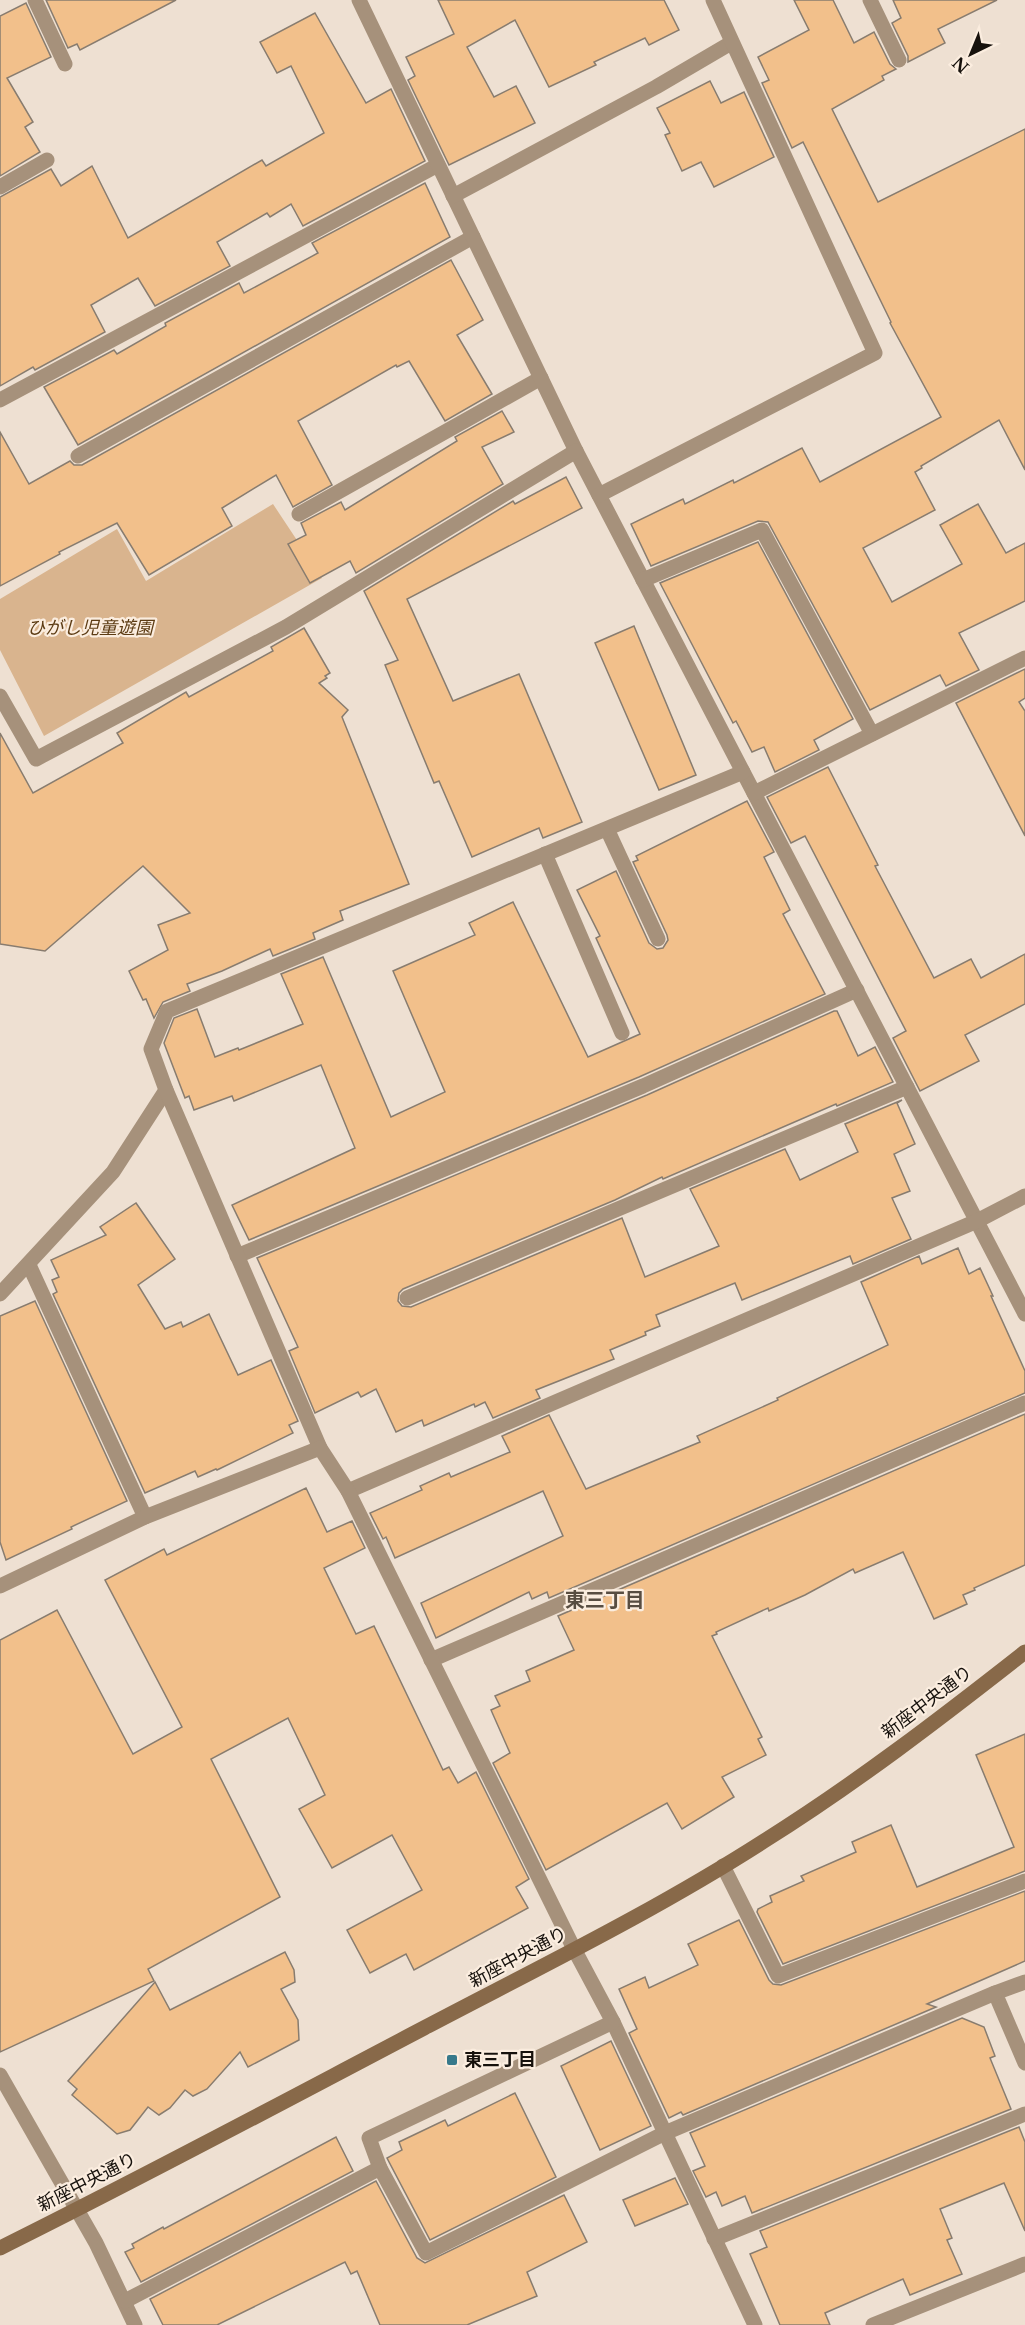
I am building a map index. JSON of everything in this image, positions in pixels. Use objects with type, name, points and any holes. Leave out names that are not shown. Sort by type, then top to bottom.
[{"type":"street","points":[[35,0],[65,64]]},
{"type":"street","points":[[359,0],[576,450],[1025,1314]]},
{"type":"street","points":[[599,495],[875,353],[713,0]]},
{"type":"street","points":[[870,0],[899,60]]},
{"type":"street","points":[[453,196],[656,87],[731,43]]},
{"type":"street","points":[[0,187],[47,160]]},
{"type":"street","points":[[0,400],[438,165]]},
{"type":"street","points":[[78,456],[473,237]]},
{"type":"street","points":[[299,514],[541,378]]},
{"type":"street","points":[[2,706],[36,759],[286,627],[576,450]]},
{"type":"street","points":[[643,580],[762,530],[872,734]]},
{"type":"street","points":[[754,793],[1025,658]]},
{"type":"street","points":[[743,772],[167,1011],[151,1049],[166,1090],[320,1448],[348,1491],[574,1949],[613,2022],[755,2325]]},
{"type":"street","points":[[607,829],[658,939]]},
{"type":"street","points":[[545,854],[622,1033]]},
{"type":"street","points":[[237,1256],[643,1086],[857,990]]},
{"type":"street","points":[[407,1298],[907,1087]]},
{"type":"street","points":[[0,1294],[113,1172],[166,1090]]},
{"type":"street","points":[[348,1491],[977,1221],[1025,1196]]},
{"type":"street","points":[[29,1265],[146,1517]]},
{"type":"street","points":[[431,1660],[1025,1403]]},
{"type":"street","points":[[0,1586],[146,1517],[320,1448]]},
{"type":"street","name":"新座中央通り","points":[[0,2248],[574,1949],[723,1866],[765,1841],[854,1780],[942,1717],[1025,1652]]},
{"type":"street","points":[[723,1866],[778,1976],[1025,1881]]},
{"type":"street","points":[[613,2022],[369,2138],[380,2168],[426,2253],[665,2133],[1025,1982]]},
{"type":"street","points":[[995,1993],[1025,2063]]},
{"type":"street","points":[[0,2075],[96,2243],[135,2325]]},
{"type":"street","points":[[714,2240],[1025,2114]]},
{"type":"street","points":[[125,2301],[380,2168]]},
{"type":"street","points":[[873,2325],[1025,2264]]},
{"type":"green space","name":"ひがし児童遊園","points":[[273,504],[322,578],[44,736],[0,650],[0,599],[117,529],[146,581]]},
{"type":"building","points":[[46,0],[176,0],[80,50],[77,44],[68,48]]},
{"type":"building","points":[[438,0],[664,0],[679,30],[649,45],[645,38],[594,62],[596,65],[549,87],[515,20],[467,47],[494,97],[516,86],[535,123],[449,165],[408,80],[415,76],[406,57],[454,34]]},
{"type":"building","points":[[794,0],[833,0],[854,43],[874,32],[890,64],[896,69],[882,76],[884,80],[832,109],[878,202],[1025,129],[1025,470],[999,420],[921,466],[922,468],[915,472],[935,510],[863,548],[892,602],[962,564],[940,525],[978,504],[1006,553],[1025,543],[1025,601],[959,633],[979,670],[946,686],[940,675],[870,710],[768,522],[758,521],[651,566],[631,524],[683,499],[685,504],[733,480],[734,483],[802,448],[820,482],[941,417],[890,323],[803,142],[792,148],[762,83],[769,80],[758,57],[809,30]]},
{"type":"building","points":[[893,0],[997,0],[938,29],[945,43],[908,62],[908,56],[892,23],[901,18]]},
{"type":"building","points":[[26,3],[51,57],[7,78],[33,122],[25,127],[40,152],[0,176],[0,16]]},
{"type":"building","points":[[315,13],[366,103],[391,89],[425,161],[303,226],[291,204],[270,217],[267,213],[217,242],[230,266],[155,306],[138,278],[91,305],[105,332],[35,370],[33,367],[0,386],[0,197],[51,169],[61,186],[92,166],[128,238],[262,160],[266,166],[324,133],[291,66],[277,73],[260,42]]},
{"type":"building","points":[[710,81],[721,103],[744,92],[774,157],[714,187],[701,162],[682,171],[665,135],[670,133],[657,108]]},
{"type":"building","points":[[425,183],[450,237],[78,445],[44,387],[114,350],[117,354],[166,326],[165,323],[239,283],[244,293],[318,253],[312,243]]},
{"type":"building","points":[[451,260],[483,320],[457,335],[492,394],[445,421],[409,361],[397,367],[396,365],[298,421],[332,485],[293,507],[276,475],[222,508],[232,526],[149,575],[117,523],[59,552],[60,554],[0,586],[0,432],[29,484],[70,461],[74,465],[82,465]]},
{"type":"building","points":[[502,411],[514,432],[482,447],[503,484],[356,573],[350,561],[310,583],[288,544],[306,535],[301,523],[341,502],[345,510],[457,441],[455,437]]},
{"type":"building","points":[[566,477],[582,508],[407,599],[453,701],[519,674],[582,822],[543,838],[539,828],[472,857],[439,781],[434,783],[385,665],[398,660],[364,591],[513,501],[515,504]]},
{"type":"building","points":[[758,542],[853,719],[814,740],[819,750],[775,772],[764,747],[752,752],[736,721],[733,723],[660,583]]},
{"type":"building","points":[[634,626],[696,775],[659,790],[595,643]]},
{"type":"building","points":[[304,628],[330,673],[319,683],[348,710],[342,717],[409,884],[340,911],[343,920],[313,933],[315,939],[273,956],[270,949],[187,984],[190,991],[163,1002],[154,1018],[146,999],[143,1000],[129,971],[168,950],[158,925],[190,913],[143,866],[45,951],[0,944],[0,733],[33,793],[123,743],[117,733],[186,692],[189,697],[273,651],[271,647]]},
{"type":"building","points":[[1025,669],[1025,698],[1019,702],[1025,711],[1025,836],[956,703]]},
{"type":"building","points":[[828,767],[878,865],[875,866],[934,978],[971,959],[981,978],[1025,954],[1025,1004],[965,1035],[979,1061],[920,1091],[893,1038],[906,1031],[805,836],[791,843],[767,797]]},
{"type":"building","points":[[747,801],[774,852],[764,857],[790,910],[783,914],[825,994],[639,1077],[249,1240],[232,1205],[355,1148],[321,1065],[234,1101],[232,1096],[194,1110],[189,1096],[185,1098],[164,1043],[174,1018],[197,1009],[215,1057],[238,1048],[239,1050],[303,1024],[281,974],[323,957],[391,1117],[445,1092],[393,971],[475,935],[469,923],[513,902],[588,1057],[640,1034],[596,938],[600,936],[577,890],[616,871],[649,943],[657,949],[663,948],[668,940],[667,935],[633,862],[638,860],[636,856]]},
{"type":"building","points":[[837,1011],[858,1056],[875,1047],[893,1082],[837,1106],[836,1104],[663,1179],[662,1177],[615,1200],[403,1289],[399,1293],[398,1301],[402,1306],[411,1307],[622,1218],[645,1277],[719,1246],[690,1189],[785,1149],[800,1180],[858,1152],[845,1124],[902,1100],[897,1103],[915,1144],[894,1154],[910,1191],[892,1198],[911,1239],[853,1264],[850,1256],[742,1300],[735,1283],[656,1315],[660,1326],[645,1332],[646,1335],[610,1350],[614,1359],[536,1390],[540,1398],[493,1418],[485,1402],[475,1407],[474,1404],[424,1426],[422,1420],[396,1432],[376,1389],[361,1397],[358,1392],[315,1413],[289,1351],[298,1347],[257,1258],[647,1095]]},
{"type":"building","points":[[136,1203],[175,1259],[138,1285],[165,1329],[181,1322],[183,1327],[209,1314],[238,1375],[271,1360],[298,1421],[289,1425],[293,1433],[217,1470],[198,1477],[195,1471],[145,1493],[53,1294],[57,1292],[52,1280],[59,1277],[51,1260],[106,1235],[100,1227]]},
{"type":"building","points":[[958,1248],[969,1274],[980,1268],[993,1296],[991,1296],[1025,1371],[1025,1393],[549,1598],[547,1592],[532,1599],[529,1592],[436,1638],[421,1603],[563,1536],[543,1491],[395,1558],[386,1537],[383,1539],[370,1513],[422,1490],[420,1486],[449,1473],[451,1477],[510,1452],[502,1436],[549,1415],[586,1489],[700,1442],[697,1436],[778,1400],[777,1398],[888,1345],[861,1282],[919,1256],[922,1264]]},
{"type":"building","points":[[35,1301],[127,1501],[6,1560],[0,1542],[0,1316]]},
{"type":"building","points":[[1025,1414],[1025,1565],[974,1588],[975,1590],[963,1595],[967,1604],[934,1619],[903,1552],[855,1573],[853,1569],[805,1595],[769,1611],[768,1608],[716,1632],[717,1634],[712,1636],[762,1737],[758,1739],[766,1755],[722,1777],[734,1797],[682,1829],[667,1803],[546,1870],[493,1763],[510,1753],[491,1710],[500,1706],[495,1696],[530,1681],[526,1671],[574,1650],[558,1616]]},
{"type":"building","points":[[306,1488],[327,1532],[352,1521],[365,1548],[324,1568],[356,1634],[374,1626],[443,1770],[449,1767],[458,1783],[476,1772],[529,1879],[516,1887],[528,1908],[414,1970],[406,1954],[370,1973],[347,1930],[422,1890],[392,1835],[332,1868],[299,1809],[325,1795],[288,1718],[211,1759],[280,1897],[148,1969],[154,1981],[0,2052],[0,1640],[57,1610],[133,1754],[182,1727],[105,1580],[164,1549],[167,1555]]},
{"type":"building","points":[[1025,1734],[1025,1871],[783,1964],[757,1912],[758,1909],[772,1902],[770,1896],[804,1881],[801,1876],[856,1852],[852,1842],[891,1825],[917,1887],[1014,1847],[976,1755]]},
{"type":"building","points":[[1025,1891],[1025,1961],[927,2004],[936,2007],[683,2115],[681,2112],[669,2118],[629,2033],[637,2029],[619,1989],[645,1977],[649,1988],[698,1965],[688,1944],[739,1920],[769,1980],[773,1984],[781,1985]]},
{"type":"building","points":[[285,1952],[294,1970],[295,1982],[281,1989],[298,2020],[299,2040],[248,2067],[240,2052],[207,2089],[193,2096],[185,2090],[170,2108],[159,2115],[148,2107],[130,2130],[117,2134],[72,2095],[77,2089],[68,2081],[155,1982],[170,2010]]},
{"type":"building","points":[[962,2018],[984,2027],[995,2056],[990,2058],[1011,2109],[752,2213],[745,2196],[722,2206],[716,2192],[706,2197],[693,2171],[705,2166],[690,2133]]},
{"type":"building","points":[[611,2041],[651,2126],[600,2150],[561,2066]]},
{"type":"building","points":[[515,2093],[556,2177],[430,2240],[387,2158],[402,2150],[399,2142],[445,2120],[448,2126]]},
{"type":"building","points":[[1019,2127],[1025,2142],[1025,2231],[1004,2183],[940,2209],[952,2238],[947,2240],[962,2274],[910,2295],[903,2279],[825,2313],[830,2325],[780,2325],[750,2254],[767,2247],[760,2231]]},
{"type":"building","points":[[336,2137],[353,2171],[141,2282],[125,2252],[134,2248],[132,2244]]},
{"type":"building","points":[[675,2178],[688,2204],[635,2226],[623,2200]]},
{"type":"building","points":[[376,2181],[417,2258],[425,2263],[564,2195],[587,2242],[527,2272],[537,2296],[467,2325],[380,2325],[357,2271],[351,2274],[345,2262],[217,2325],[163,2325],[150,2299]]},
{"type":"place","name":"東三丁目","points":[[452,2060]]},
{"type":"district","name":"東三丁目","points":[[605,1600]]}]
